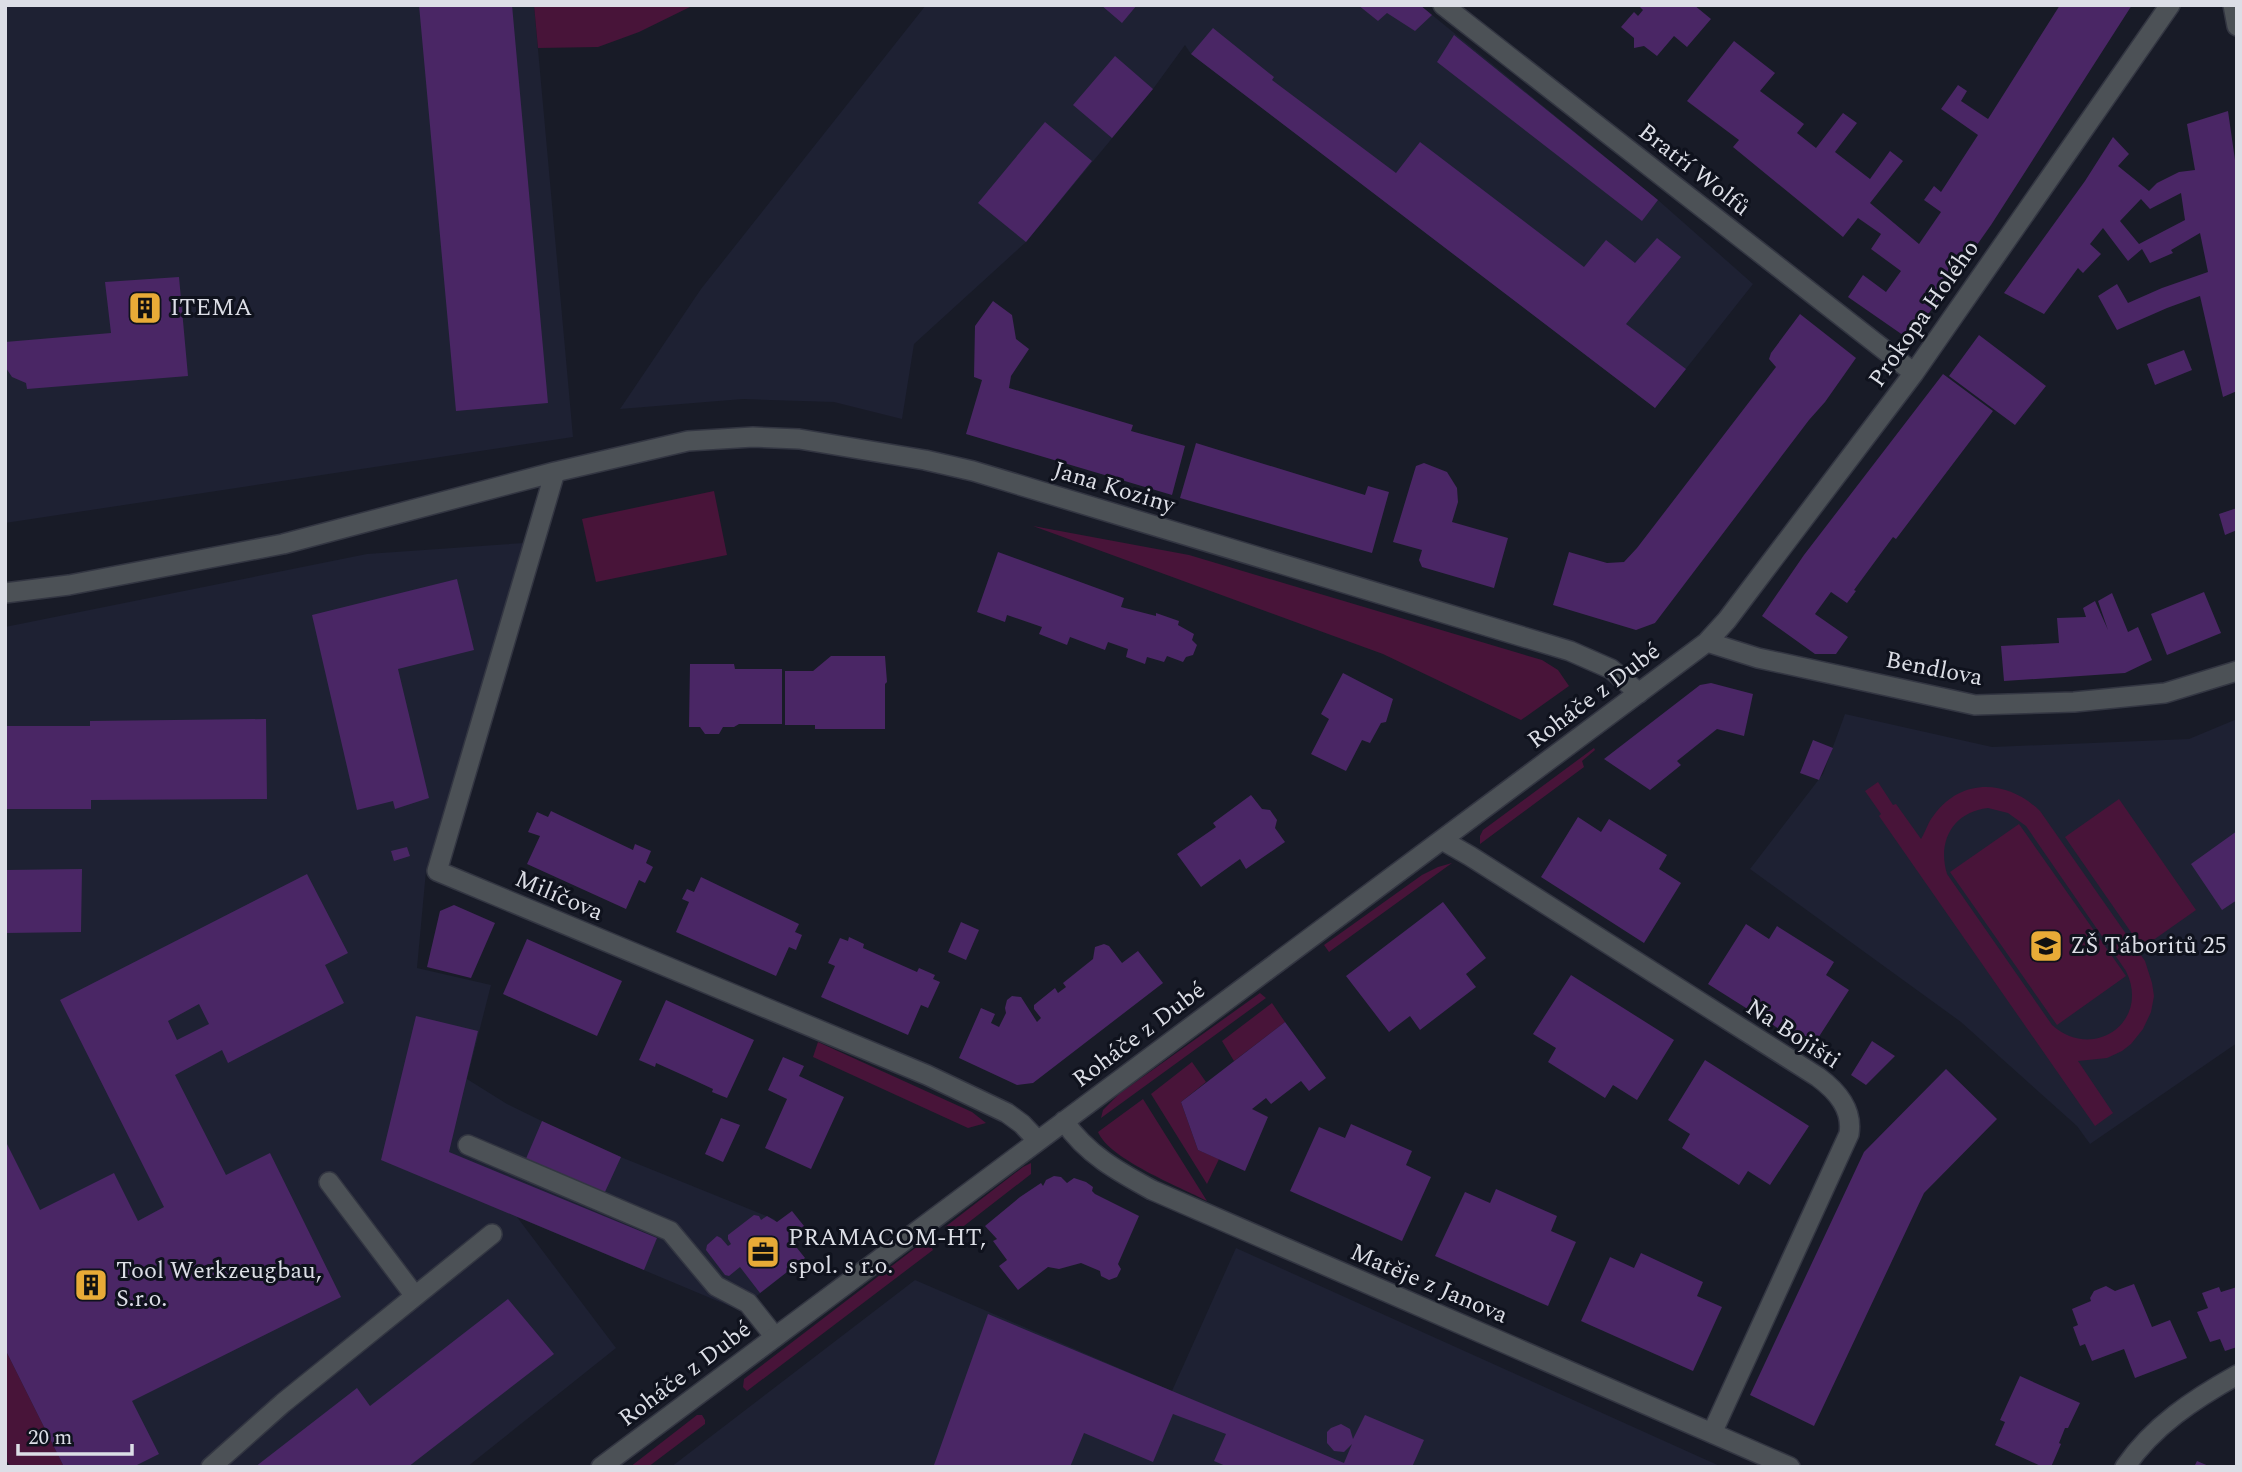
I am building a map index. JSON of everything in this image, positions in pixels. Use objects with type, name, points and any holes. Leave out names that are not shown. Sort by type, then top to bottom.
[{"type":"street","name":"Bratří Wolfů","points":[[1443,5],[1914,373]]},
{"type":"street","name":"Prokopa Holého","points":[[1707,642],[1727,620],[1914,373],[2170,5]]},
{"type":"street","points":[[2233,5],[2237,26]]},
{"type":"street","name":"Jana Koziny","points":[[5,593],[69,585],[282,544],[555,471],[688,442],[753,437],[799,439],[925,460],[973,471],[1570,651],[1611,669],[1639,693]]},
{"type":"street","name":"Milíčova","points":[[555,471],[437,871],[927,1075],[1007,1113],[1038,1141]]},
{"type":"street","name":"Bendlova","points":[[1707,642],[1758,658],[1975,705],[2074,702],[2165,693],[2237,671]]},
{"type":"street","name":"Roháče z Dubé","points":[[601,1467],[1707,642]]},
{"type":"street","name":"Na Bojišti","points":[[1442,840],[1818,1077],[1835,1090],[1846,1109],[1849,1134],[1712,1433]]},
{"type":"street","name":"Matěje z Janova","points":[[1064,1121],[1084,1147],[1115,1170],[1152,1190],[1790,1467]]},
{"type":"street","points":[[468,1145],[670,1231],[716,1286],[748,1303],[775,1337]]},
{"type":"street","points":[[329,1182],[415,1296]]},
{"type":"street","points":[[211,1467],[283,1404],[492,1234]]},
{"type":"street","points":[[2125,1467],[2158,1429],[2212,1389],[2237,1376]]},
{"type":"shaded area","points":[[5,5],[534,5],[573,437],[5,523]]},
{"type":"shaded area","points":[[534,5],[694,5],[639,32],[598,47],[538,48]]},
{"type":"shaded area","points":[[926,5],[1420,5],[1658,200],[1753,284],[1655,408],[1191,54],[1185,45],[1153,89],[1026,242],[914,344],[902,419],[834,402],[743,399],[620,409],[701,289]]},
{"type":"shaded area","points":[[714,491],[727,555],[596,582],[582,519]]},
{"type":"shaded area","points":[[1033,526],[1189,555],[1542,660],[1558,670],[1569,686],[1521,720],[1383,654]]},
{"type":"shaded area","points":[[524,543],[426,871],[417,968],[491,985],[467,1079],[507,1104],[591,1145],[774,1219],[805,1258],[739,1310],[517,1217],[616,1348],[467,1467],[66,1467],[5,1343],[5,627],[367,554]]},
{"type":"shaded area","name":"ZŠ Táboritů 25","points":[[1845,714],[1992,747],[2189,739],[2237,719],[2237,1043],[2090,1144],[2077,1126],[1961,1022],[1750,869],[1823,774]]},
{"type":"shaded area","points":[[1594,748],[1582,761],[1584,767],[1480,844],[1483,830]]},
{"type":"shaded area","points":[[1878,782],[1921,839],[1932,818],[1945,803],[1971,789],[1985,787],[2014,793],[2040,811],[2145,961],[2152,983],[2154,996],[2151,1012],[2143,1029],[2131,1044],[2107,1058],[2078,1061],[2113,1113],[2095,1126],[1879,816],[1881,814],[1865,791]],"holes":[[[1988,808],[2008,813],[2026,826],[2126,971],[2132,989],[2131,1006],[2114,1031],[2100,1038],[2084,1039],[2068,1035],[2052,1025],[1947,874],[1944,850],[1946,840],[1957,822],[1965,815]]]},
{"type":"shaded area","points":[[2119,799],[2196,910],[2142,948],[2065,837]]},
{"type":"shaded area","points":[[2019,824],[2126,976],[2057,1025],[1950,872]]},
{"type":"shaded area","points":[[1452,863],[1329,952],[1324,945],[1422,875]]},
{"type":"shaded area","points":[[1260,993],[1266,998],[1101,1118],[1103,1110],[1119,1094]]},
{"type":"shaded area","points":[[1272,1003],[1285,1022],[1234,1061],[1222,1041]]},
{"type":"shaded area","points":[[818,1042],[972,1112],[986,1123],[968,1128],[813,1057]]},
{"type":"shaded area","points":[[1192,1062],[1206,1082],[1181,1102],[1198,1150],[1219,1159],[1207,1184],[1151,1094]]},
{"type":"shaded area","points":[[1143,1099],[1207,1201],[1130,1162],[1105,1142],[1098,1132]]},
{"type":"shaded area","points":[[1031,1163],[1031,1174],[951,1236],[945,1227]]},
{"type":"shaded area","points":[[927,1239],[933,1250],[747,1391],[743,1387],[744,1379]]},
{"type":"shaded area","points":[[1236,1248],[1722,1467],[671,1467],[915,1280],[1172,1391]]},
{"type":"shaded area","points":[[5,1349],[64,1467],[11,1467],[5,1459]]},
{"type":"shaded area","points":[[697,1415],[702,1415],[705,1424],[648,1467],[630,1467]]},
{"type":"building","points":[[419,5],[512,5],[548,403],[456,411]]},
{"type":"building","points":[[1101,5],[1137,5],[1122,23]]},
{"type":"building","points":[[1358,5],[1420,5],[1432,15],[1415,31],[1387,13],[1378,21]]},
{"type":"building","points":[[1638,5],[1694,5],[1711,19],[1687,47],[1674,36],[1657,56],[1644,46],[1634,48],[1634,38],[1621,27],[1634,12],[1638,16],[1643,10]]},
{"type":"building","points":[[2060,5],[2132,5],[1991,225],[1910,340],[1848,297],[1863,275],[1886,292],[1901,271],[1871,249],[1881,234],[1858,218],[1843,237],[1733,147],[1739,140],[1687,101],[1734,41],[1775,73],[1760,91],[1804,124],[1797,133],[1816,148],[1843,113],[1857,123],[1835,152],[1870,179],[1890,151],[1903,161],[1870,203],[1919,244],[1941,212],[1924,200],[1934,186],[1941,192],[1978,135],[1941,109],[1958,85],[1967,91],[1961,101],[1988,119]]},
{"type":"building","points":[[1213,28],[1274,77],[1272,80],[1396,173],[1420,142],[1584,267],[1606,240],[1635,263],[1657,238],[1681,257],[1626,324],[1686,369],[1655,408],[1191,54]]},
{"type":"building","points":[[1454,35],[1658,200],[1642,221],[1437,62]]},
{"type":"building","points":[[1115,56],[1153,89],[1112,138],[1073,105]]},
{"type":"building","points":[[2228,111],[2237,174],[2237,391],[2223,397],[2200,296],[2117,330],[2098,296],[2117,284],[2128,303],[2208,272],[2200,233],[2171,250],[2173,253],[2150,263],[2142,249],[2128,261],[2103,228],[2090,244],[2101,254],[2083,273],[2078,268],[2044,314],[2004,293],[2085,181],[2113,137],[2129,154],[2118,166],[2149,191],[2157,183],[2179,172],[2195,170],[2187,124]],"holes":[[[2181,193],[2185,220],[2139,244],[2120,221],[2141,199],[2150,209]]]},
{"type":"building","points":[[1045,122],[1092,161],[1026,242],[978,203]]},
{"type":"building","name":"ITEMA","points":[[179,277],[188,376],[27,389],[26,383],[12,377],[6,368],[5,342],[111,333],[105,282]]},
{"type":"building","points":[[993,301],[1012,315],[1016,339],[1029,349],[1011,376],[1009,388],[1133,425],[1131,431],[1185,446],[1172,495],[966,434],[982,380],[974,377],[975,326]]},
{"type":"building","points":[[1800,314],[1856,358],[1655,623],[1636,630],[1553,605],[1569,552],[1607,563],[1624,562],[1637,548],[1776,367],[1769,359],[1771,353]]},
{"type":"building","points":[[1979,335],[2046,386],[2015,425],[1949,376]]},
{"type":"building","points":[[2184,350],[2192,370],[2155,385],[2147,364]]},
{"type":"building","points":[[1943,374],[1993,411],[1896,539],[1893,537],[1847,603],[1831,592],[1815,614],[1848,637],[1836,654],[1815,654],[1762,616],[1804,555]]},
{"type":"building","points":[[1196,443],[1365,495],[1368,486],[1389,492],[1372,553],[1180,498]]},
{"type":"building","points":[[1424,463],[1447,472],[1457,488],[1458,502],[1452,522],[1508,538],[1494,588],[1422,567],[1419,560],[1422,550],[1393,542],[1416,466]]},
{"type":"building","points":[[2237,508],[2237,530],[2225,535],[2219,514]]},
{"type":"building","points":[[998,552],[1124,598],[1121,607],[1156,616],[1156,613],[1179,621],[1178,625],[1194,634],[1192,640],[1197,645],[1193,655],[1186,657],[1183,662],[1167,656],[1164,662],[1147,657],[1145,664],[1126,657],[1128,649],[1108,642],[1105,650],[1070,637],[1067,645],[1039,634],[1042,627],[1007,615],[1005,622],[977,612]]},
{"type":"building","points":[[457,579],[474,650],[398,669],[429,798],[395,809],[393,801],[357,810],[312,615]]},
{"type":"building","points":[[2204,592],[2221,633],[2167,655],[2151,614]]},
{"type":"building","points":[[2112,593],[2128,632],[2138,627],[2152,660],[2125,673],[2004,681],[2001,646],[2059,643],[2057,618],[2086,617],[2083,608],[2095,601],[2108,630],[2098,601]]},
{"type":"building","points":[[831,656],[885,656],[885,729],[815,729],[815,725],[785,725],[785,671],[813,671]]},
{"type":"building","points":[[690,664],[734,664],[735,669],[782,669],[782,724],[739,724],[723,727],[719,734],[705,734],[700,727],[689,727]]},
{"type":"building","points":[[1343,673],[1393,699],[1386,722],[1381,723],[1370,743],[1362,740],[1346,771],[1311,754],[1329,719],[1321,714]]},
{"type":"building","points":[[1711,683],[1753,694],[1744,736],[1717,729],[1677,761],[1681,765],[1650,790],[1604,759],[1700,685]]},
{"type":"building","points":[[266,719],[267,799],[91,800],[91,809],[5,809],[5,726],[90,726],[90,721]]},
{"type":"building","points":[[1813,740],[1833,748],[1819,780],[1800,773]]},
{"type":"building","points":[[1251,795],[1262,809],[1270,810],[1277,820],[1275,828],[1285,842],[1246,869],[1240,859],[1201,887],[1177,854],[1216,827],[1213,823]]},
{"type":"building","points":[[551,811],[633,850],[635,844],[651,851],[646,863],[653,867],[645,883],[639,880],[626,909],[527,864],[540,836],[528,832],[537,812],[548,817]]},
{"type":"building","points":[[1578,817],[1601,832],[1609,819],[1667,855],[1659,869],[1681,883],[1644,943],[1541,877]]},
{"type":"building","points":[[2237,831],[2237,900],[2222,910],[2191,864]]},
{"type":"building","points":[[407,847],[410,856],[394,861],[391,851]]},
{"type":"building","points":[[82,869],[81,932],[5,933],[5,870]]},
{"type":"building","points":[[307,874],[348,953],[325,965],[344,1003],[228,1063],[222,1050],[175,1075],[226,1175],[270,1153],[341,1297],[132,1401],[159,1454],[133,1467],[64,1467],[5,1349],[5,1140],[40,1210],[114,1173],[138,1221],[164,1207],[60,1000]],"holes":[[[199,1004],[209,1024],[177,1040],[168,1021]]]},
{"type":"building","points":[[701,877],[799,924],[795,932],[802,935],[796,950],[789,947],[776,976],[676,932],[689,902],[682,899],[687,889],[694,892]]},
{"type":"building","points":[[1443,902],[1486,958],[1466,974],[1476,987],[1420,1030],[1410,1016],[1389,1032],[1346,976]]},
{"type":"building","points":[[454,905],[495,923],[471,978],[427,967],[440,911]]},
{"type":"building","points":[[961,922],[979,930],[966,960],[948,952]]},
{"type":"building","points":[[1746,924],[1769,939],[1777,926],[1834,962],[1826,975],[1849,990],[1811,1049],[1708,984]]},
{"type":"building","points":[[849,937],[864,944],[863,948],[917,972],[919,968],[935,975],[933,979],[940,982],[928,1008],[921,1005],[908,1035],[821,997],[835,966],[828,963],[840,938],[848,941]]},
{"type":"building","points":[[527,939],[622,981],[597,1036],[503,994]]},
{"type":"building","points":[[1104,944],[1109,946],[1122,963],[1138,951],[1163,983],[1033,1083],[1017,1085],[959,1058],[981,1008],[995,1014],[991,1023],[999,1027],[1006,1013],[1007,1000],[1012,996],[1021,997],[1037,1022],[1041,1018],[1034,1005],[1055,988],[1058,993],[1066,987],[1063,983],[1093,959],[1095,947]]},
{"type":"building","points":[[1571,975],[1674,1040],[1637,1100],[1613,1085],[1605,1098],[1548,1062],[1556,1048],[1533,1034]]},
{"type":"building","points":[[666,1000],[754,1040],[727,1098],[656,1063],[655,1067],[639,1060]]},
{"type":"building","points":[[416,1016],[478,1031],[449,1152],[657,1238],[644,1270],[381,1160]]},
{"type":"building","points":[[1285,1022],[1326,1078],[1309,1091],[1301,1081],[1271,1104],[1266,1098],[1252,1109],[1268,1117],[1245,1171],[1198,1150],[1181,1102]]},
{"type":"building","points":[[1872,1041],[1895,1056],[1866,1085],[1851,1075]]},
{"type":"building","points":[[783,1057],[804,1066],[799,1076],[844,1097],[811,1169],[765,1148],[787,1099],[768,1090]]},
{"type":"building","points":[[1705,1060],[1809,1126],[1770,1185],[1748,1171],[1739,1185],[1682,1148],[1690,1134],[1668,1120]]},
{"type":"building","points":[[1946,1069],[1997,1119],[1924,1193],[1814,1426],[1750,1395],[1864,1152]]},
{"type":"building","points":[[721,1118],[740,1125],[723,1162],[705,1154]]},
{"type":"building","points":[[542,1121],[621,1157],[604,1194],[525,1161]]},
{"type":"building","points":[[1351,1124],[1412,1151],[1406,1165],[1431,1177],[1402,1241],[1290,1191],[1319,1127],[1345,1138]]},
{"type":"building","points":[[1054,1176],[1061,1177],[1067,1183],[1074,1178],[1086,1182],[1093,1187],[1095,1194],[1139,1216],[1118,1264],[1121,1269],[1117,1277],[1109,1280],[1101,1276],[1100,1271],[1081,1263],[1059,1269],[1048,1267],[1018,1290],[999,1266],[1007,1260],[993,1241],[997,1239],[985,1226],[1020,1197],[1041,1183],[1043,1186],[1046,1180]]},
{"type":"building","points":[[1496,1189],[1557,1216],[1551,1231],[1576,1242],[1548,1306],[1435,1256],[1465,1192],[1490,1203]]},
{"type":"building","points":[[792,1211],[808,1231],[793,1243],[805,1258],[760,1293],[740,1267],[729,1276],[725,1275],[706,1250],[707,1245],[717,1236],[728,1246],[731,1244],[728,1235],[754,1215],[761,1220],[767,1216],[777,1222]]},
{"type":"building","points":[[1641,1253],[1703,1282],[1697,1296],[1722,1307],[1693,1371],[1581,1321],[1610,1257],[1634,1268]]},
{"type":"building","points":[[2134,1284],[2152,1327],[2170,1320],[2187,1358],[2135,1378],[2124,1349],[2092,1361],[2085,1344],[2080,1346],[2073,1327],[2078,1325],[2072,1309],[2091,1301],[2094,1291],[2106,1286],[2115,1291]]},
{"type":"building","points":[[2219,1287],[2221,1292],[2237,1287],[2237,1347],[2225,1351],[2220,1339],[2210,1342],[2197,1312],[2208,1308],[2202,1293]]},
{"type":"building","points":[[508,1299],[554,1354],[408,1467],[255,1467],[357,1388],[370,1406]]},
{"type":"building","points":[[988,1314],[1344,1463],[1352,1444],[1344,1452],[1334,1451],[1327,1443],[1327,1432],[1341,1424],[1350,1429],[1353,1439],[1365,1415],[1424,1440],[1412,1467],[1228,1467],[1214,1461],[1226,1434],[1173,1414],[1153,1462],[1084,1433],[1070,1467],[939,1467],[934,1465]]},
{"type":"building","points":[[2020,1376],[2080,1403],[2068,1428],[2065,1428],[2051,1467],[2043,1467],[1995,1445],[2005,1422],[2000,1420]]},
{"type":"building","points":[[2197,1461],[2211,1467],[2194,1467]]},
{"type":"place","name":"ITEMA","points":[[145,308]]},
{"type":"place","name":"ZŠ Táboritů 25","points":[[2046,946]]},
{"type":"place","name":"PRAMACOM-HT, spol. s r.o.","points":[[763,1252]]},
{"type":"place","name":"Tool Werkzeugbau, S.r.o.","points":[[91,1285]]}]
